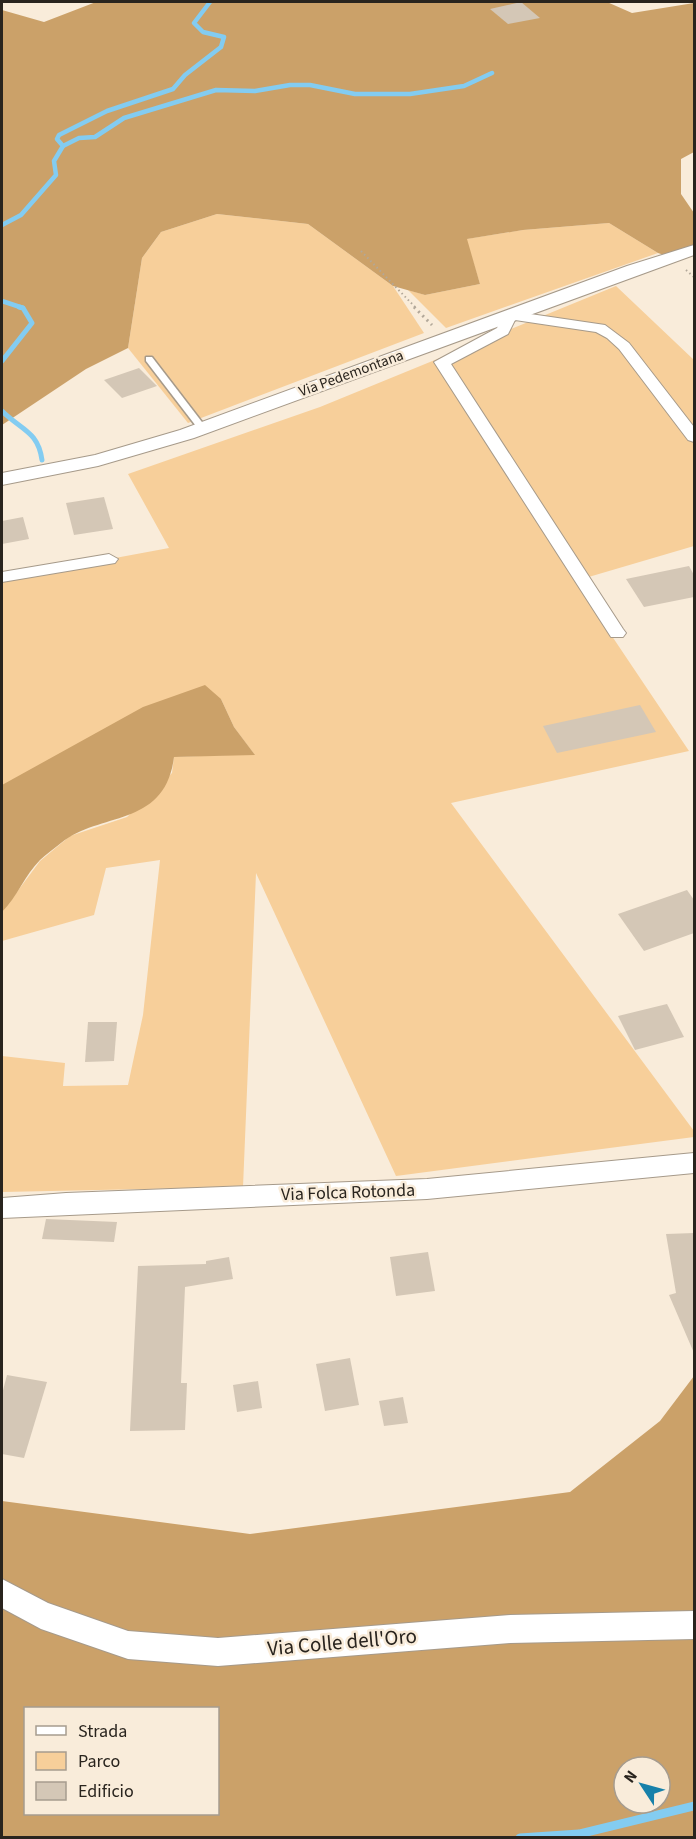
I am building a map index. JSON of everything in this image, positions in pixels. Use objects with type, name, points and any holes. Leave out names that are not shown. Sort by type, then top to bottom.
[{"type":"street","name":"Via Pedemontana","points":[[2,479],[98,460],[202,428],[694,250]]},
{"type":"street","points":[[617,633],[442,362],[503,331],[510,315],[595,327],[609,333],[624,346],[694,437]]},
{"type":"street","points":[[2,577],[109,559]]},
{"type":"street","name":"Via Folca Rotonda","points":[[2,1208],[66,1203],[427,1190],[694,1163]]},
{"type":"street","name":"Via Colle dell'Oro","points":[[2,1593],[41,1615],[128,1645],[218,1652],[510,1629],[694,1625]]},
{"type":"lane","points":[[148,359],[202,428]]},
{"type":"path","points":[[361,251],[445,339]]},
{"type":"green space","points":[[217,214],[308,224],[393,286],[424,333],[188,423],[128,348],[142,258],[161,232]]},
{"type":"green space","points":[[609,223],[658,253],[446,328],[408,290],[425,295],[480,284],[466,239],[523,230]]},
{"type":"green space","points":[[616,286],[694,360],[694,546],[575,581],[689,751],[451,803],[694,1131],[694,1137],[396,1176],[256,873],[243,1187],[2,1192],[2,1056],[65,1063],[63,1086],[128,1085],[143,1015],[160,860],[106,868],[94,915],[2,941],[2,912],[40,861],[70,836],[127,817],[172,773],[174,757],[254,754],[234,727],[221,699],[2,786],[2,579],[169,548],[128,474],[320,407]]},
{"type":"shaded area","points":[[96,2],[607,2],[632,13],[694,3],[694,152],[681,159],[681,194],[694,213],[694,250],[670,257],[658,253],[609,223],[523,230],[467,239],[480,284],[425,295],[393,286],[308,224],[217,214],[161,232],[142,258],[128,348],[86,369],[2,425],[2,10],[44,22]]},
{"type":"shaded area","points":[[205,685],[221,699],[234,727],[255,755],[174,757],[168,780],[158,796],[145,807],[129,815],[77,833],[61,843],[35,866],[2,912],[2,785],[143,707]]},
{"type":"shaded area","points":[[694,1376],[694,1837],[2,1838],[2,1501],[250,1534],[570,1492],[660,1421]]},
{"type":"building","points":[[521,2],[540,18],[508,24],[490,9]]},
{"type":"building","points":[[139,368],[157,386],[122,398],[104,380]]},
{"type":"building","points":[[104,497],[113,529],[74,535],[66,503]]},
{"type":"building","points":[[23,517],[29,539],[2,544],[2,521]]},
{"type":"building","points":[[689,566],[694,575],[694,597],[644,607],[626,579]]},
{"type":"building","points":[[640,705],[656,732],[557,753],[543,726]]},
{"type":"building","points":[[687,890],[694,900],[694,933],[644,951],[618,914]]},
{"type":"building","points":[[667,1004],[684,1037],[635,1050],[618,1016]]},
{"type":"building","points":[[88,1022],[117,1022],[114,1061],[85,1062]]},
{"type":"building","points":[[46,1219],[117,1222],[114,1242],[42,1239]]},
{"type":"building","points":[[694,1233],[694,1353],[669,1295],[676,1293],[666,1234]]},
{"type":"building","points":[[428,1252],[435,1291],[396,1296],[390,1257]]},
{"type":"building","points":[[229,1257],[233,1279],[185,1287],[181,1383],[187,1383],[185,1430],[130,1431],[138,1266],[206,1264],[206,1261]]},
{"type":"building","points":[[350,1358],[359,1405],[325,1411],[316,1364]]},
{"type":"building","points":[[7,1375],[47,1382],[24,1458],[2,1454],[2,1394]]},
{"type":"building","points":[[258,1381],[262,1408],[237,1412],[233,1385]]},
{"type":"building","points":[[403,1397],[408,1423],[384,1426],[379,1401]]},
{"type":"waterway","points":[[63,146],[57,139],[59,135],[107,111],[173,89],[185,75],[221,47],[224,37],[203,32],[194,23],[210,2]]},
{"type":"waterway","points":[[63,146],[79,138],[95,137],[124,118],[216,90],[255,91],[290,85],[310,85],[355,94],[410,94],[464,86],[492,73]]},
{"type":"waterway","points":[[2,225],[21,215],[56,175],[54,161],[63,146]]},
{"type":"waterway","points":[[2,301],[23,308]]},
{"type":"waterway","points":[[19,307],[23,308]]},
{"type":"waterway","points":[[2,361],[32,323],[23,308]]},
{"type":"waterway","points":[[2,411],[33,437],[42,460]]},
{"type":"waterway","points":[[520,1838],[579,1834],[694,1806]]}]
